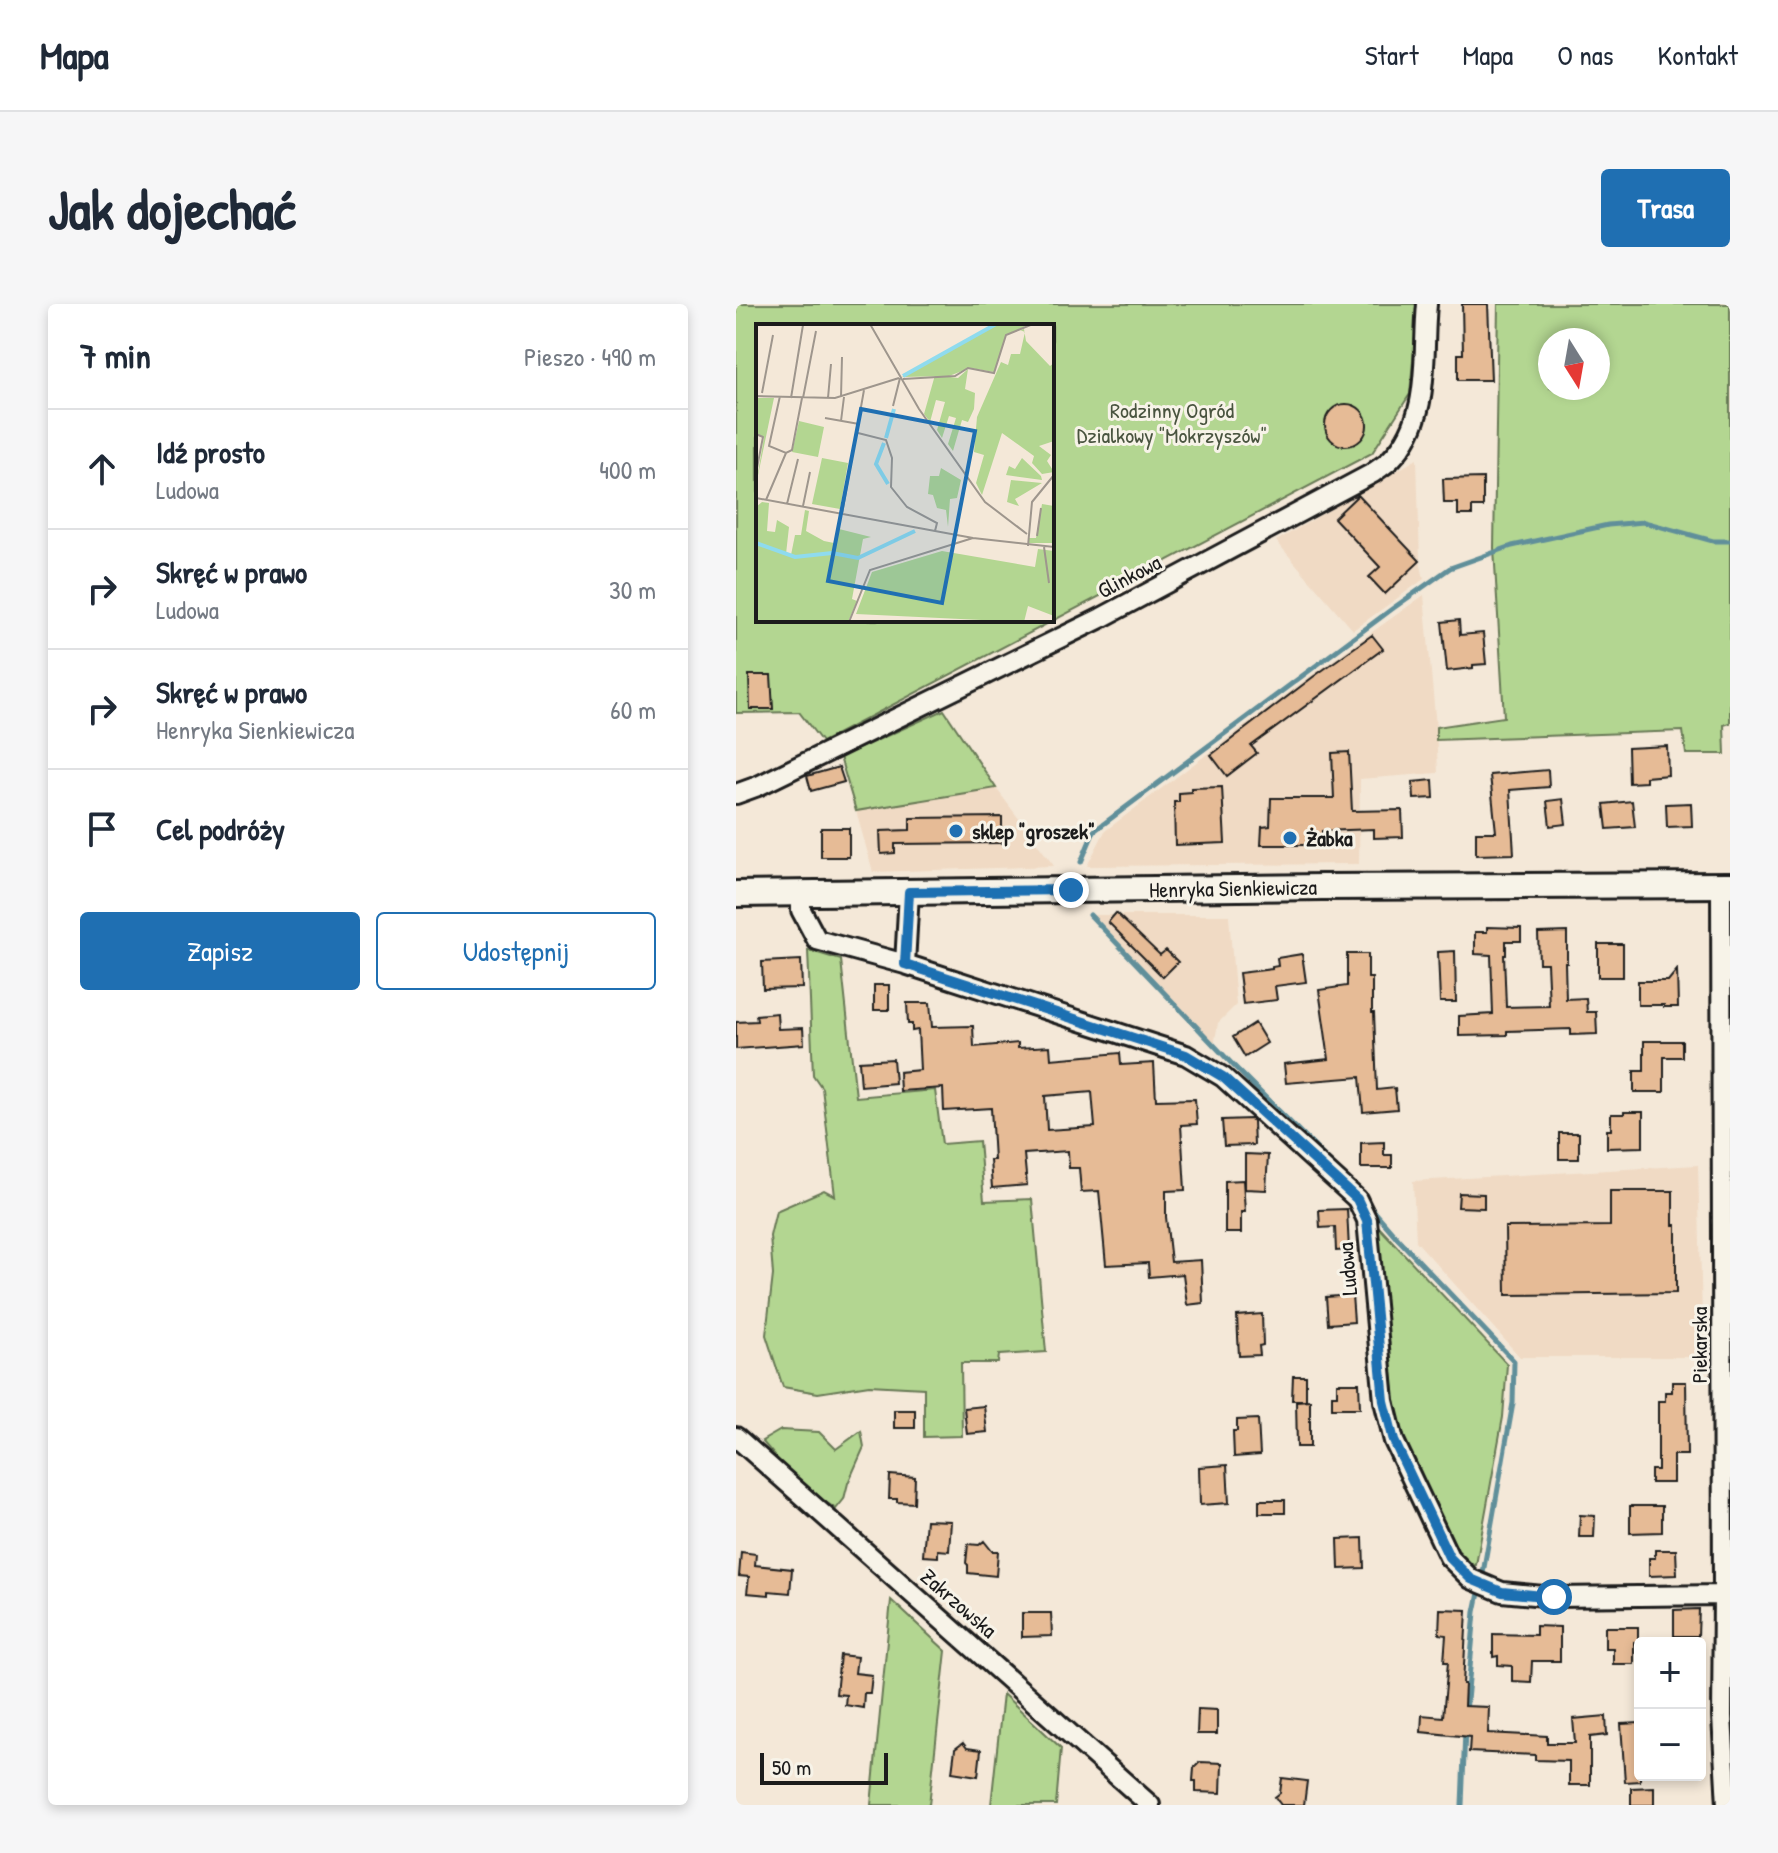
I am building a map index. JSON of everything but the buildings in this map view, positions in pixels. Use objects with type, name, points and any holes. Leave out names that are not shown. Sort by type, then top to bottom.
[{"type":"main road","name":"Henryka Sienkiewicza","points":[[736,894],[1726,885]]},
{"type":"street","name":"Glinkowa","points":[[736,794],[1101,618],[1373,473],[1392,459],[1406,440],[1421,405],[1427,304]]},
{"type":"street","name":"Piekarska","points":[[1726,885],[1721,1702],[1727,1805]]},
{"type":"street","points":[[905,964],[909,892]]},
{"type":"street","name":"Ludowa","points":[[801,893],[801,910],[817,940],[905,964],[1186,1055],[1223,1077],[1357,1199],[1367,1220],[1384,1401],[1394,1441],[1449,1557],[1471,1579],[1502,1592],[1554,1597],[1723,1595]]},
{"type":"street","name":"Zakrzowska","points":[[736,1437],[1150,1805]]},
{"type":"shaded area","points":[[1417,459],[1420,561],[1424,579],[1353,630],[1276,541]]},
{"type":"shaded area","points":[[1424,595],[1438,773],[1360,779],[1359,864],[1087,866],[1105,831]]},
{"type":"shaded area","points":[[996,788],[1054,866],[873,872],[856,811]]},
{"type":"shaded area","points":[[1092,915],[1229,915],[1236,1005],[1218,1023],[1214,1046]]},
{"type":"shaded area","points":[[1698,1165],[1703,1357],[1520,1357],[1416,1241],[1413,1181]]},
{"type":"green space","name":"Rodzinny Ogród Dzialkowy \"Mokrzyszów\"","points":[[736,304],[1418,304],[1410,394],[1372,453],[1054,620],[1054,324],[756,324],[756,622],[1050,622],[822,742],[799,712],[736,713]]},
{"type":"green space","points":[[1498,304],[1730,304],[1730,723],[1724,725],[1725,754],[1686,754],[1683,731],[1436,740],[1436,727],[1504,717],[1494,548]]},
{"type":"green space","points":[[944,710],[996,788],[856,811],[840,757]]},
{"type":"green space","points":[[808,950],[841,960],[856,1097],[935,1090],[942,1144],[979,1141],[984,1201],[1032,1199],[1046,1352],[999,1355],[998,1363],[961,1363],[962,1436],[924,1437],[924,1388],[869,1385],[818,1393],[783,1387],[766,1335],[773,1275],[770,1236],[776,1211],[824,1190],[835,1196],[822,1088],[813,1075]]},
{"type":"green space","points":[[1377,1225],[1507,1364],[1503,1417],[1476,1565],[1468,1566],[1454,1550],[1401,1432],[1394,1394]]},
{"type":"green space","points":[[781,1430],[819,1432],[836,1449],[861,1431],[864,1447],[844,1499],[836,1509],[797,1482],[762,1441]]},
{"type":"green space","points":[[891,1600],[946,1651],[929,1805],[871,1805]]},
{"type":"green space","points":[[1003,1694],[1061,1748],[1056,1805],[991,1805]]},
{"type":"waterway","points":[[1081,862],[1094,831],[1450,568],[1512,546],[1608,525],[1644,522],[1713,541],[1730,541]]},
{"type":"waterway","points":[[1090,915],[1343,1175]]},
{"type":"waterway","points":[[1368,1204],[1514,1361],[1513,1403],[1483,1573]]},
{"type":"waterway","points":[[1466,1712],[1479,1593]]},
{"type":"waterway","points":[[1462,1805],[1465,1730]]},
{"type":"place","name":"sklep \"groszek\"","points":[[956,831]]},
{"type":"place","name":"Żabka","points":[[1290,838]]},
{"type":"route","points":[[1071,890],[909,892],[905,964],[1186,1055],[1223,1077],[1357,1199],[1367,1220],[1384,1401],[1394,1441],[1449,1557],[1471,1579],[1502,1592],[1554,1597]]}]
